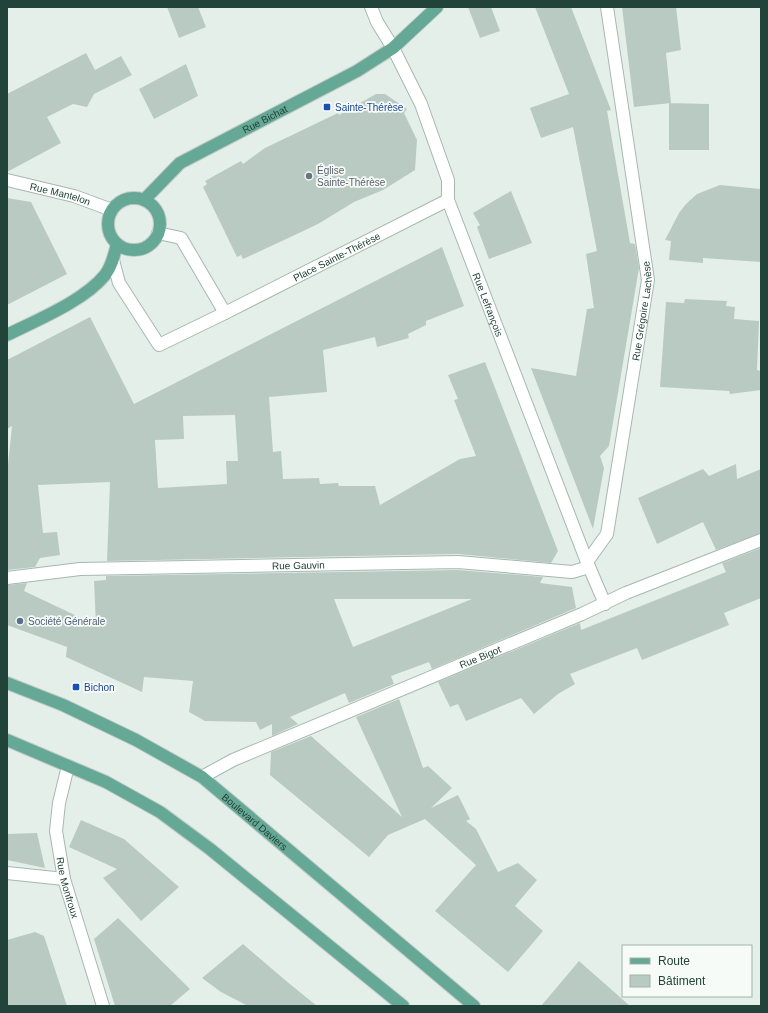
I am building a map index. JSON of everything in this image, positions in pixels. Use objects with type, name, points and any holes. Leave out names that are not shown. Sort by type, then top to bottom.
[{"type":"main road","name":"Rue Bichat","points":[[144,200],[180,162],[357,71],[393,48],[436,7]]},
{"type":"main road","points":[[125,200],[144,200],[155,210],[158,217],[158,233],[148,246],[140,249],[132,250],[117,244],[112,238],[108,224],[112,210],[125,200]]},
{"type":"main road","points":[[7,335],[64,307],[104,275],[113,260],[117,244]]},
{"type":"main road","name":"Boulevard Daviers","points":[[7,683],[63,705],[136,740],[202,777],[474,1006]]},
{"type":"main road","points":[[7,740],[106,782],[160,812],[210,849],[403,1006]]},
{"type":"street","name":"Rue Lefrançois","points":[[371,7],[377,22],[393,48],[421,104],[448,180],[448,200],[588,564]]},
{"type":"street","name":"Rue Grégoire Lachèse","points":[[588,564],[607,534],[648,280],[608,7]]},
{"type":"street","name":"Rue Mantelon","points":[[7,180],[61,193],[112,210]]},
{"type":"street","name":"Place Sainte-Thérèse","points":[[113,260],[119,283],[159,345],[448,200]]},
{"type":"street","points":[[158,233],[181,238],[225,313]]},
{"type":"street","name":"Rue Bigot","points":[[202,777],[233,760],[605,604],[626,593],[761,540]]},
{"type":"street","name":"Rue Gauvin","points":[[7,578],[80,569],[103,568],[458,562],[572,572],[588,564]]},
{"type":"street","points":[[588,564],[605,604]]},
{"type":"street","name":"Rue Monfroux","points":[[68,766],[56,822],[64,879],[103,1006]]},
{"type":"street","points":[[7,873],[64,879]]},
{"type":"building","points":[[167,7],[198,7],[206,27],[179,38]]},
{"type":"building","points":[[468,7],[491,7],[500,31],[480,38]]},
{"type":"building","points":[[535,7],[571,7],[611,110],[607,111],[630,243],[635,244],[639,268],[609,446],[600,456],[604,468],[593,529],[531,368],[576,376],[587,309],[594,308],[586,254],[597,251],[573,127],[541,138],[530,108],[569,94]]},
{"type":"building","points":[[622,7],[676,7],[681,50],[666,53],[671,103],[634,107]]},
{"type":"building","points":[[86,53],[95,70],[121,56],[132,75],[94,94],[87,107],[73,104],[47,117],[61,143],[7,172],[7,94]]},
{"type":"building","points":[[186,64],[198,96],[154,119],[139,89]]},
{"type":"building","name":"Église Sainte-Thérèse","points":[[376,94],[385,94],[407,109],[404,113],[417,140],[415,170],[383,190],[354,202],[318,224],[243,259],[241,255],[237,257],[203,187],[207,184],[205,181],[241,161],[243,164],[265,148],[338,113],[339,115]]},
{"type":"building","points":[[669,103],[709,104],[709,150],[669,150]]},
{"type":"building","points":[[720,185],[761,189],[761,262],[703,258],[703,263],[669,260],[671,241],[665,240],[679,213],[697,194]]},
{"type":"building","points":[[511,191],[532,243],[489,259],[477,227],[480,225],[473,213]]},
{"type":"building","points":[[7,198],[31,202],[67,274],[7,305]]},
{"type":"building","points":[[442,247],[464,306],[426,321],[426,325],[408,334],[409,338],[377,347],[375,337],[323,350],[327,392],[269,397],[273,452],[281,451],[283,479],[319,478],[320,484],[338,483],[339,486],[375,486],[380,505],[460,459],[476,456],[454,400],[458,399],[448,375],[485,362],[558,551],[551,563],[458,554],[107,561],[110,482],[38,485],[43,533],[57,532],[60,555],[40,558],[35,567],[7,570],[7,474],[12,426],[7,429],[7,360],[90,317],[134,404]],"holes":[[[235,415],[238,461],[226,461],[227,484],[158,488],[155,440],[184,439],[183,416]]]},
{"type":"building","points":[[685,299],[727,301],[726,306],[735,307],[734,319],[759,321],[757,370],[761,371],[761,390],[730,394],[729,391],[660,387],[666,302],[684,303]]},
{"type":"building","points":[[736,464],[737,479],[761,469],[761,533],[716,550],[703,522],[657,544],[638,498],[703,469],[709,476]]},
{"type":"building","points":[[761,548],[761,598],[724,613],[729,625],[642,660],[637,648],[570,674],[575,684],[558,694],[534,714],[521,698],[466,721],[458,704],[450,707],[438,682],[580,623],[581,630],[726,572],[722,563]]},
{"type":"building","points":[[458,570],[543,577],[540,583],[572,587],[576,608],[432,669],[429,662],[391,676],[394,684],[349,703],[345,693],[290,717],[298,724],[272,736],[272,724],[260,730],[256,722],[205,721],[189,712],[193,681],[144,677],[142,692],[66,657],[67,647],[7,625],[7,585],[27,583],[24,591],[96,625],[94,581],[106,580],[106,576]],"holes":[[[334,599],[472,599],[353,647]]]},
{"type":"building","points":[[399,699],[423,768],[428,766],[452,788],[431,808],[458,795],[470,819],[466,821],[476,829],[498,872],[518,863],[537,880],[515,906],[543,931],[508,972],[435,911],[476,865],[425,819],[388,835],[369,857],[270,775],[271,752],[311,736],[402,817],[356,717]]},
{"type":"building","points":[[81,820],[124,839],[179,887],[141,921],[103,878],[117,869],[69,847]]},
{"type":"building","points":[[37,833],[45,868],[7,860],[7,834]]},
{"type":"building","points":[[118,918],[190,989],[170,1006],[115,1006],[94,939]]},
{"type":"building","points":[[35,932],[44,936],[67,1006],[7,1006],[7,940]]},
{"type":"building","points":[[243,944],[317,1006],[248,1006],[221,992],[202,978]]},
{"type":"building","points":[[579,961],[630,1006],[541,1006]]},
{"type":"place","name":"Sainte-Thérèse","points":[[327,107]]},
{"type":"place","name":"Église Sainte-Thérèse","points":[[309,176]]},
{"type":"place","name":"Société Générale","points":[[20,621]]},
{"type":"place","name":"Bichon","points":[[76,687]]}]
